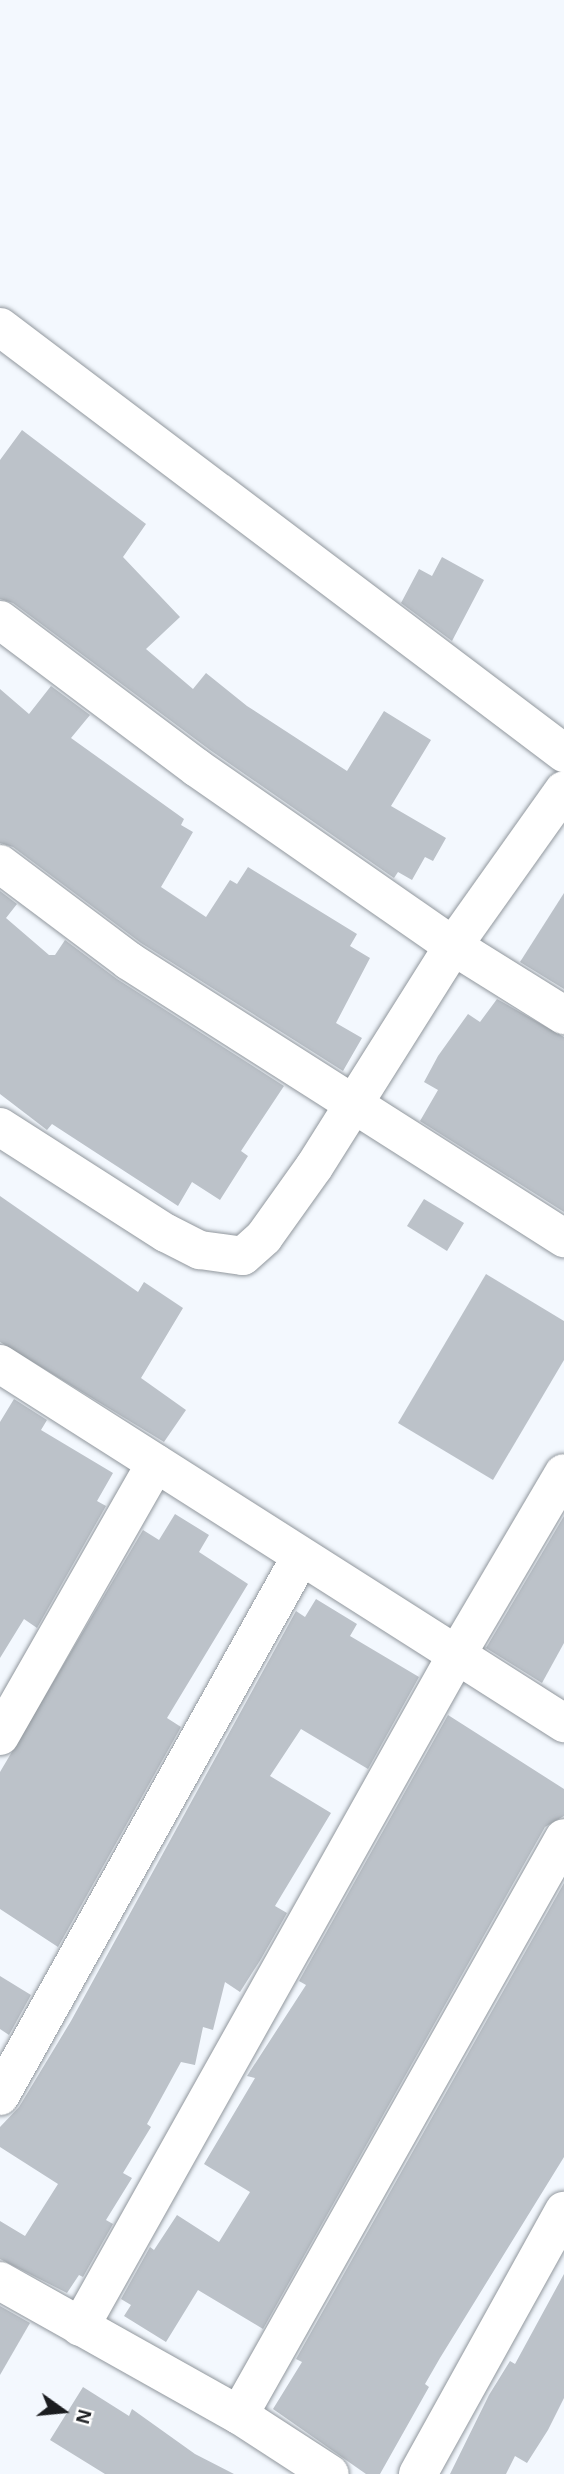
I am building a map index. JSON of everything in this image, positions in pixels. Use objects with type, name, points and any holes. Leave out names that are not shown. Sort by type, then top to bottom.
[{"type":"street","points":[[0,327],[564,753]]},
{"type":"street","points":[[0,620],[197,768],[453,946],[564,1015]]},
{"type":"street","points":[[0,1127],[166,1233],[200,1251],[243,1256],[264,1237],[314,1167],[352,1101],[453,946],[564,790]]},
{"type":"street","points":[[0,863],[130,961],[564,1238]]},
{"type":"street","points":[[1,1366],[564,1724]]},
{"type":"street","points":[[0,1736],[156,1463]]},
{"type":"street","points":[[80,2327],[456,1656],[564,1473]]},
{"type":"street","points":[[0,2096],[300,1558]]},
{"type":"street","points":[[239,2415],[564,1838]]},
{"type":"street","points":[[418,2474],[564,2211]]},
{"type":"street","points":[[0,2281],[239,2415],[330,2474]]},
{"type":"building","points":[[22,430],[146,524],[123,557],[180,617],[146,649],[193,689],[206,673],[247,706],[347,771],[384,711],[431,740],[391,806],[446,838],[433,861],[425,857],[412,880],[398,872],[394,878],[210,750],[13,603],[0,599],[0,460]]},
{"type":"building","points":[[442,557],[484,580],[452,641],[401,603],[419,569],[432,576]]},
{"type":"building","points":[[51,686],[90,715],[71,738],[184,819],[181,825],[193,832],[161,887],[206,917],[230,880],[237,884],[248,867],[357,934],[350,946],[370,958],[336,1023],[362,1038],[343,1071],[141,943],[13,847],[0,843],[0,689],[29,714]]},
{"type":"building","points":[[0,891],[17,904],[6,918],[49,955],[55,955],[65,940],[117,979],[284,1086],[241,1151],[248,1156],[220,1200],[192,1182],[178,1206],[52,1124],[47,1130],[0,1094]]},
{"type":"building","points":[[564,893],[564,989],[520,962]]},
{"type":"building","points":[[497,999],[564,1037],[564,1212],[420,1121],[438,1090],[424,1082],[438,1056],[468,1014],[480,1022]]},
{"type":"building","points":[[0,1196],[138,1292],[144,1282],[183,1308],[141,1378],[186,1410],[164,1442],[0,1342]]},
{"type":"building","points":[[424,1199],[464,1223],[447,1251],[407,1226]]},
{"type":"building","points":[[486,1274],[564,1321],[564,1360],[493,1480],[398,1423]]},
{"type":"building","points":[[14,1399],[47,1420],[41,1430],[113,1473],[97,1501],[106,1506],[37,1628],[24,1619],[0,1658],[0,1422]]},
{"type":"building","points":[[175,1514],[209,1535],[199,1552],[248,1584],[167,1718],[181,1727],[58,1947],[0,1909],[0,1772],[143,1530],[159,1540]]},
{"type":"building","points":[[564,1516],[564,1643],[542,1683],[486,1648]]},
{"type":"building","points":[[316,1599],[357,1624],[350,1636],[419,1677],[368,1769],[301,1729],[270,1776],[331,1813],[275,1906],[287,1913],[261,1959],[240,1992],[225,1982],[213,2030],[203,2027],[195,2065],[181,2062],[147,2124],[151,2127],[123,2173],[132,2178],[106,2220],[113,2224],[83,2277],[79,2275],[67,2293],[0,2259],[0,2221],[25,2236],[58,2184],[0,2147],[0,2127],[19,2107],[71,2021],[296,1611],[305,1617]]},
{"type":"building","points":[[448,1715],[564,1789],[564,1816],[545,1827],[263,2329],[198,2290],[166,2342],[124,2316],[131,2305],[121,2299],[150,2247],[154,2250],[177,2215],[219,2242],[250,2192],[204,2164],[255,2078],[247,2076],[306,1985],[299,1981]]},
{"type":"building","points":[[564,1883],[564,2157],[440,2358],[425,2384],[429,2387],[380,2474],[366,2474],[273,2409],[302,2362],[296,2359]]},
{"type":"building","points":[[0,1976],[31,1995],[9,2035],[0,2029]]},
{"type":"building","points":[[564,2274],[564,2398],[548,2430],[527,2463],[515,2456],[506,2474],[450,2474],[489,2395],[510,2361],[515,2364]]},
{"type":"building","points":[[0,2306],[30,2323],[0,2375]]},
{"type":"building","points":[[83,2387],[129,2416],[132,2409],[195,2454],[234,2474],[105,2474],[50,2440]]}]
